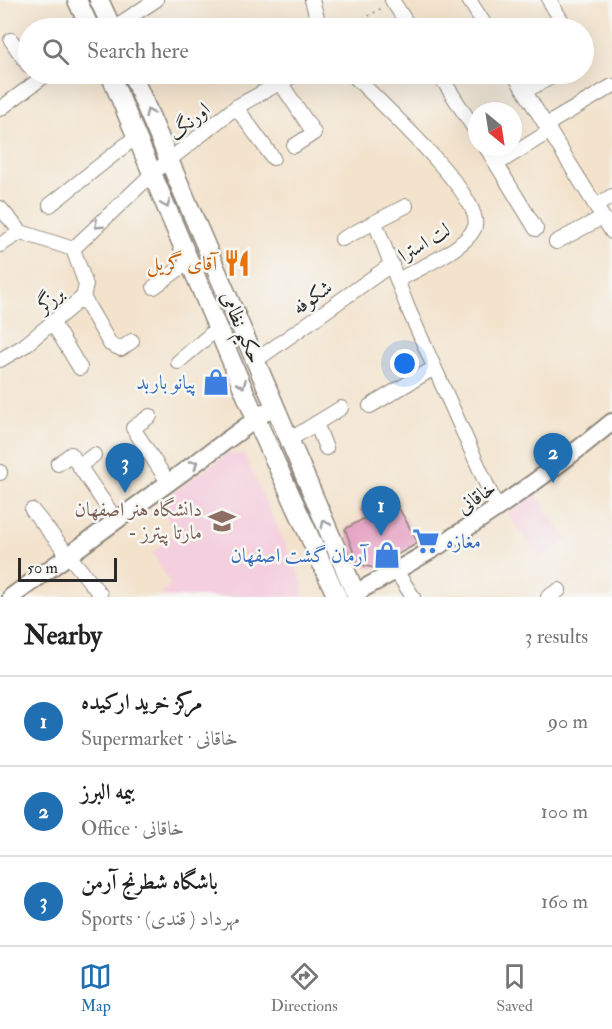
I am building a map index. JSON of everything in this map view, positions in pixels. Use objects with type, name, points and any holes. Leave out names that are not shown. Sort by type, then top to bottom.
[{"type":"main road","points":[[77,0],[85,18]]},
{"type":"main road","points":[[99,0],[108,18]]},
{"type":"main road","name":"حکیم نظامی","points":[[114,84],[256,419],[337,597]]},
{"type":"main road","name":"حکیم نظامی","points":[[136,84],[356,595]]},
{"type":"street","points":[[128,18],[156,0]]},
{"type":"street","points":[[312,0],[317,18]]},
{"type":"street","points":[[469,0],[481,18]]},
{"type":"street","points":[[549,0],[560,18]]},
{"type":"street","points":[[392,1],[403,18]]},
{"type":"street","points":[[11,40],[18,50]]},
{"type":"street","points":[[0,109],[30,84]]},
{"type":"street","name":"اورنگ","points":[[73,249],[153,173],[170,162],[236,107],[276,84]]},
{"type":"street","points":[[281,84],[314,133],[294,146]]},
{"type":"street","name":"لت استرا","points":[[361,84],[384,108],[424,142],[465,198],[476,220],[474,230],[462,243],[398,280],[434,368],[497,508]]},
{"type":"street","points":[[445,84],[468,119]]},
{"type":"street","points":[[520,84],[612,232]]},
{"type":"street","points":[[525,91],[538,84]]},
{"type":"street","points":[[497,164],[612,86]]},
{"type":"street","points":[[236,107],[273,158]]},
{"type":"street","points":[[50,205],[137,136]]},
{"type":"street","points":[[492,156],[536,229]]},
{"type":"street","points":[[556,242],[599,211],[612,196]]},
{"type":"street","points":[[342,239],[406,206]]},
{"type":"street","points":[[0,208],[21,232],[73,249]]},
{"type":"street","points":[[375,222],[398,280]]},
{"type":"street","points":[[0,245],[21,232]]},
{"type":"street","name":"برزگر","points":[[0,360],[24,346],[83,297],[86,285],[73,249]]},
{"type":"street","points":[[154,287],[190,261]]},
{"type":"street","name":"شکوفه","points":[[255,361],[392,264]]},
{"type":"street","points":[[83,297],[110,345],[121,349],[132,341]]},
{"type":"street","points":[[52,322],[80,368]]},
{"type":"street","points":[[178,362],[218,328]]},
{"type":"street","points":[[370,406],[434,368]]},
{"type":"street","points":[[11,597],[274,406]]},
{"type":"street","points":[[289,440],[341,408]]},
{"type":"street","points":[[150,416],[133,428],[168,483]]},
{"type":"street","name":"خاقانی","points":[[356,595],[450,541],[567,459],[612,422]]},
{"type":"street","points":[[316,423],[326,448]]},
{"type":"street","points":[[58,464],[71,453],[116,520]]},
{"type":"street","points":[[79,465],[94,455]]},
{"type":"street","points":[[32,510],[100,594]]},
{"type":"street","points":[[396,571],[413,597]]},
{"type":"path","points":[[364,18],[392,1]]},
{"type":"shaded area","name":"دانشگاه هنر اصفهان - مارتا پیترز","points":[[227,454],[244,454],[303,583],[303,597],[164,597],[161,593],[171,584],[152,553],[175,533],[163,510],[168,496]]},
{"type":"shaded area","points":[[535,493],[568,540],[540,560],[507,513]]},
{"type":"building","points":[[390,492],[418,543],[374,568],[358,564],[345,529],[365,518],[360,509]]},
{"type":"place","name":"آقای گریل","points":[[237,263]]},
{"type":"place","name":"پیانو باربد","points":[[216,382]]},
{"type":"place","name":"بیمه البرز","points":[[553,483]]},
{"type":"place","name":"باشگاه شطرنج آرمن","points":[[125,493]]},
{"type":"place","name":"دانشگاه هنر اصفهان - مارتا پیترز","points":[[222,521]]},
{"type":"place","name":"مرکز خرید ارکیده","points":[[381,536]]},
{"type":"place","name":"مغازه","points":[[426,541]]},
{"type":"place","name":"آرمان گشت اصفهان","points":[[387,555]]}]
